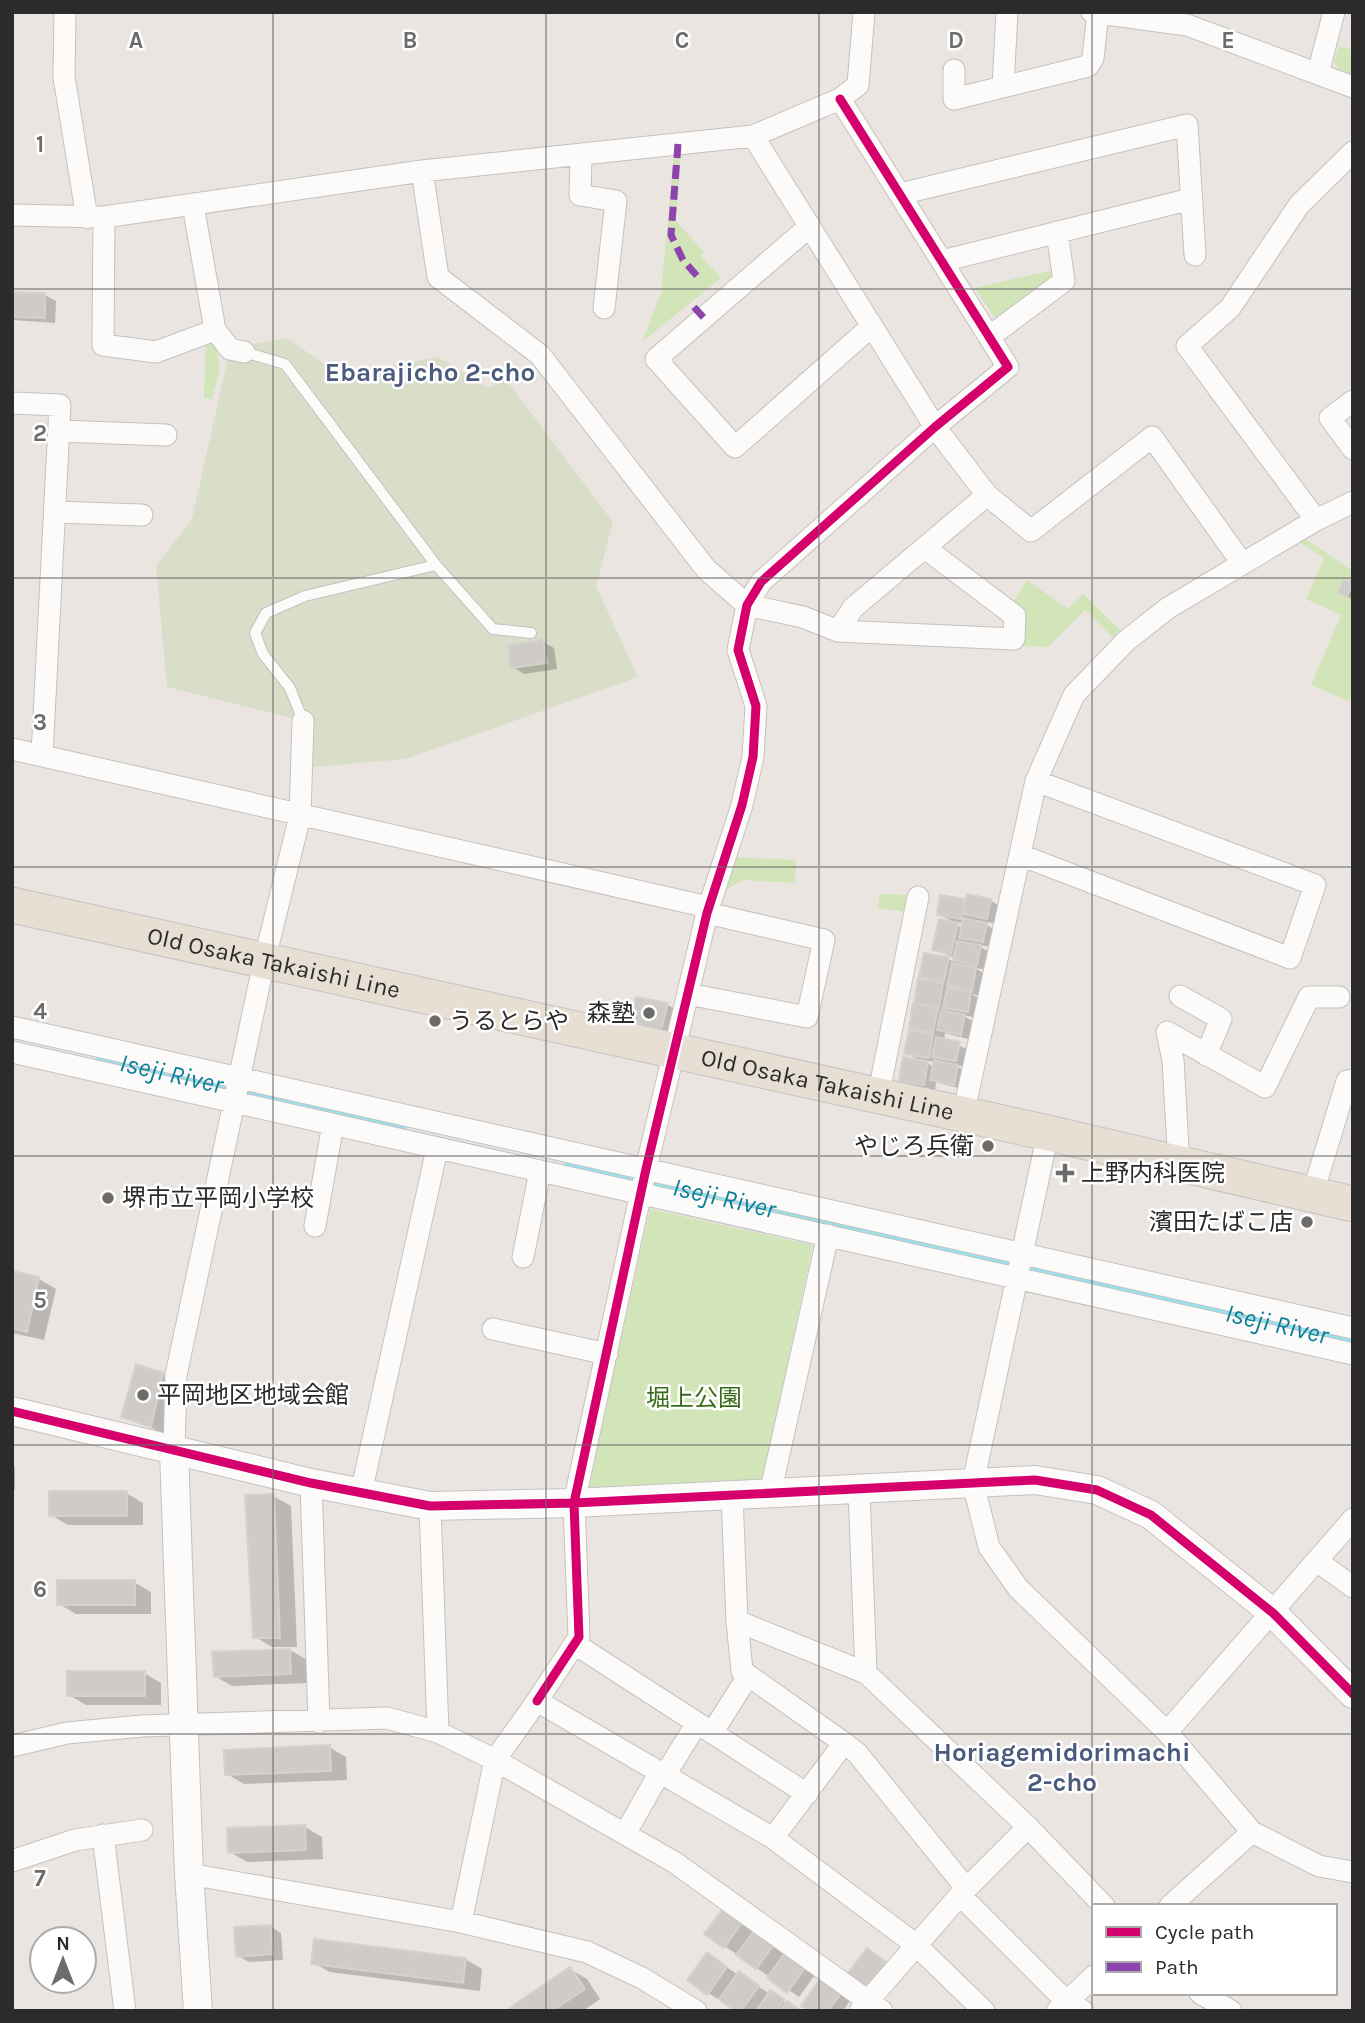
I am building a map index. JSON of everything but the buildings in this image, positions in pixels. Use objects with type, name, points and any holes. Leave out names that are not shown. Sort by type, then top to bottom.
[{"type":"main road","name":"Old Osaka Takaishi Line","points":[[12,905],[1048,1133],[1353,1204]]},
{"type":"street","points":[[65,12],[64,77],[96,218],[103,345],[156,352],[215,330]]},
{"type":"street","points":[[12,215],[96,218],[422,171],[753,136],[840,99],[858,85],[864,12]]},
{"type":"street","points":[[1003,87],[1007,12]]},
{"type":"street","points":[[1092,12],[1190,19],[1353,87]]},
{"type":"street","points":[[1318,73],[1334,12]]},
{"type":"street","points":[[954,70],[954,99],[1088,66],[1093,58],[1098,13]]},
{"type":"street","points":[[461,1922],[495,1760],[579,1637],[574,1503],[644,1181],[707,910],[742,805],[753,757],[756,706],[738,650],[747,605],[761,582],[935,427],[1008,368],[840,99]]},
{"type":"street","points":[[900,194],[1187,125],[1195,255]]},
{"type":"street","points":[[753,136],[935,427],[987,495],[1031,531],[1152,437],[1242,564]]},
{"type":"street","points":[[1316,520],[1187,346],[1230,308],[1299,205],[1353,152]]},
{"type":"street","points":[[581,154],[580,195],[616,201],[604,308]]},
{"type":"street","points":[[422,171],[438,277],[540,355],[706,569],[747,605],[803,617],[838,631],[1014,639],[1014,616],[925,548]]},
{"type":"street","points":[[942,261],[1191,199]]},
{"type":"street","points":[[192,205],[215,330],[230,349],[244,352]]},
{"type":"street","points":[[810,226],[656,359],[735,447],[872,326]]},
{"type":"street","points":[[989,337],[1064,281],[1057,232]]},
{"type":"street","points":[[1353,401],[1329,418],[1353,449]]},
{"type":"street","points":[[12,403],[60,405],[42,755]]},
{"type":"street","points":[[59,431],[166,435]]},
{"type":"street","points":[[838,631],[853,608],[987,495]]},
{"type":"street","points":[[963,1115],[1037,781],[1074,695],[1126,641],[1168,608],[1316,520],[1353,502]]},
{"type":"street","points":[[55,512],[142,515]]},
{"type":"street","points":[[198,2011],[189,1874],[174,1451],[176,1375],[264,962],[300,816],[303,721]]},
{"type":"street","points":[[12,749],[707,910],[824,940],[807,1017],[688,994]]},
{"type":"street","points":[[1020,856],[1290,958],[1315,886],[1037,781]]},
{"type":"street","points":[[878,1097],[918,897]]},
{"type":"street","points":[[1180,996],[1221,1019],[1206,1055]]},
{"type":"street","points":[[1179,1165],[1173,1060],[1167,1032],[1265,1087],[1309,996],[1339,996]]},
{"type":"street","points":[[12,1027],[238,1090],[1019,1266],[1353,1354]]},
{"type":"street","points":[[12,1052],[238,1090],[332,1125],[540,1171],[644,1181],[828,1235],[1019,1266],[1353,1328]]},
{"type":"street","points":[[1312,1196],[1347,1081],[1353,1080]]},
{"type":"street","points":[[315,1226],[332,1125]]},
{"type":"street","points":[[1048,1133],[973,1483],[989,1547],[1018,1588],[1167,1732],[1252,1832],[1319,1866],[1353,1872]]},
{"type":"street","points":[[361,1493],[437,1149]]},
{"type":"street","points":[[523,1257],[540,1171]]},
{"type":"street","points":[[770,1494],[828,1235]]},
{"type":"street","points":[[493,1329],[607,1354]]},
{"type":"street","points":[[12,1411],[311,1483],[430,1506],[574,1503],[1035,1480],[1067,1483],[1097,1490],[1151,1515],[1273,1613],[1353,1694]]},
{"type":"street","points":[[311,1483],[319,1722]]},
{"type":"street","points":[[859,1490],[866,1673]]},
{"type":"street","points":[[732,1495],[737,1621],[742,1671],[857,1753],[963,1892],[1069,2008],[1092,1979]]},
{"type":"street","points":[[430,1506],[438,1732]]},
{"type":"street","points":[[1167,1732],[1353,1519]]},
{"type":"street","points":[[1317,1561],[1353,1587]]},
{"type":"street","points":[[737,1621],[866,1673],[1028,1828],[1102,1904]]},
{"type":"street","points":[[575,1644],[807,1794]]},
{"type":"street","points":[[625,1834],[662,1774],[748,1675]]},
{"type":"street","points":[[537,1701],[773,1838],[915,1944],[984,2011]]},
{"type":"street","points":[[12,1746],[66,1733],[184,1725],[387,1718],[438,1732],[495,1760],[674,1862],[870,2007],[915,1944],[1028,1828]]},
{"type":"street","points":[[773,1838],[844,1743]]},
{"type":"street","points":[[12,1861],[75,1840],[142,1830]]},
{"type":"street","points":[[1172,1904],[1252,1832]]},
{"type":"street","points":[[103,1835],[125,2011]]},
{"type":"street","points":[[189,1874],[461,1922],[587,1952],[642,1978],[696,2011]]},
{"type":"street","points":[[1203,1995],[1231,2011]]},
{"type":"lane","points":[[244,352],[285,364],[436,565],[493,629],[531,633]]},
{"type":"lane","points":[[303,721],[290,688],[263,654],[255,633],[267,613],[305,596],[436,565]]},
{"type":"green space","points":[[1339,46],[1353,50],[1353,75],[1338,69],[1334,61]]},
{"type":"green space","points":[[674,155],[681,155],[676,221],[704,252],[701,256],[721,278],[642,342],[661,293]]},
{"type":"green space","points":[[1056,269],[1053,278],[1001,318],[994,317],[975,288]]},
{"type":"green space","points":[[287,338],[342,376],[438,357],[488,388],[505,378],[613,522],[596,586],[638,677],[406,759],[313,767],[303,721],[167,687],[156,566],[192,519],[230,349]]},
{"type":"green space","points":[[215,340],[220,369],[212,399],[204,398],[206,342]]},
{"type":"green space","points":[[1301,536],[1353,571],[1353,703],[1311,685],[1341,615],[1306,599],[1324,558],[1295,539]]},
{"type":"green space","points":[[1027,580],[1068,609],[1083,594],[1120,630],[1113,638],[1085,610],[1048,647],[1022,646],[1024,613],[1012,604]]},
{"type":"green space","points":[[732,857],[796,860],[795,883],[743,880],[719,894]]},
{"type":"green space","points":[[880,894],[910,895],[906,912],[877,908]]},
{"type":"green space","name":"堀上公園","points":[[650,1209],[813,1245],[762,1480],[588,1487]]},
{"type":"waterway","name":"Iseji River","points":[[113,1060],[391,1123]]},
{"type":"waterway","name":"Iseji River","points":[[581,1165],[1353,1341]]},
{"type":"marked path","points":[[678,144],[671,235],[683,260],[698,277]]},
{"type":"marked path","points":[[694,307],[704,318]]},
{"type":"cycle path","points":[[537,1701],[579,1637],[574,1503],[646,1169],[707,913],[742,805],[753,757],[756,706],[738,650],[747,605],[761,582],[935,427],[1008,367],[840,99]]},
{"type":"cycle path","points":[[12,1411],[311,1483],[430,1506],[574,1503],[1035,1480],[1097,1490],[1151,1515],[1273,1613],[1353,1694]]},
{"type":"place","name":"森塾","points":[[649,1013]]},
{"type":"place","name":"うるとらや","points":[[435,1021]]},
{"type":"place","name":"やじろ兵衛","points":[[988,1146]]},
{"type":"place","name":"上野内科医院","points":[[1065,1173]]},
{"type":"place","name":"堺市立平岡小学校","points":[[108,1198]]},
{"type":"place","name":"濱田たばこ店","points":[[1307,1222]]},
{"type":"place","name":"平岡地区地域会館","points":[[143,1395]]},
{"type":"district","name":"Ebarajicho 2-cho","points":[[430,372]]},
{"type":"district","name":"Horiagemidorimachi 2-cho","points":[[1062,1767]]}]
